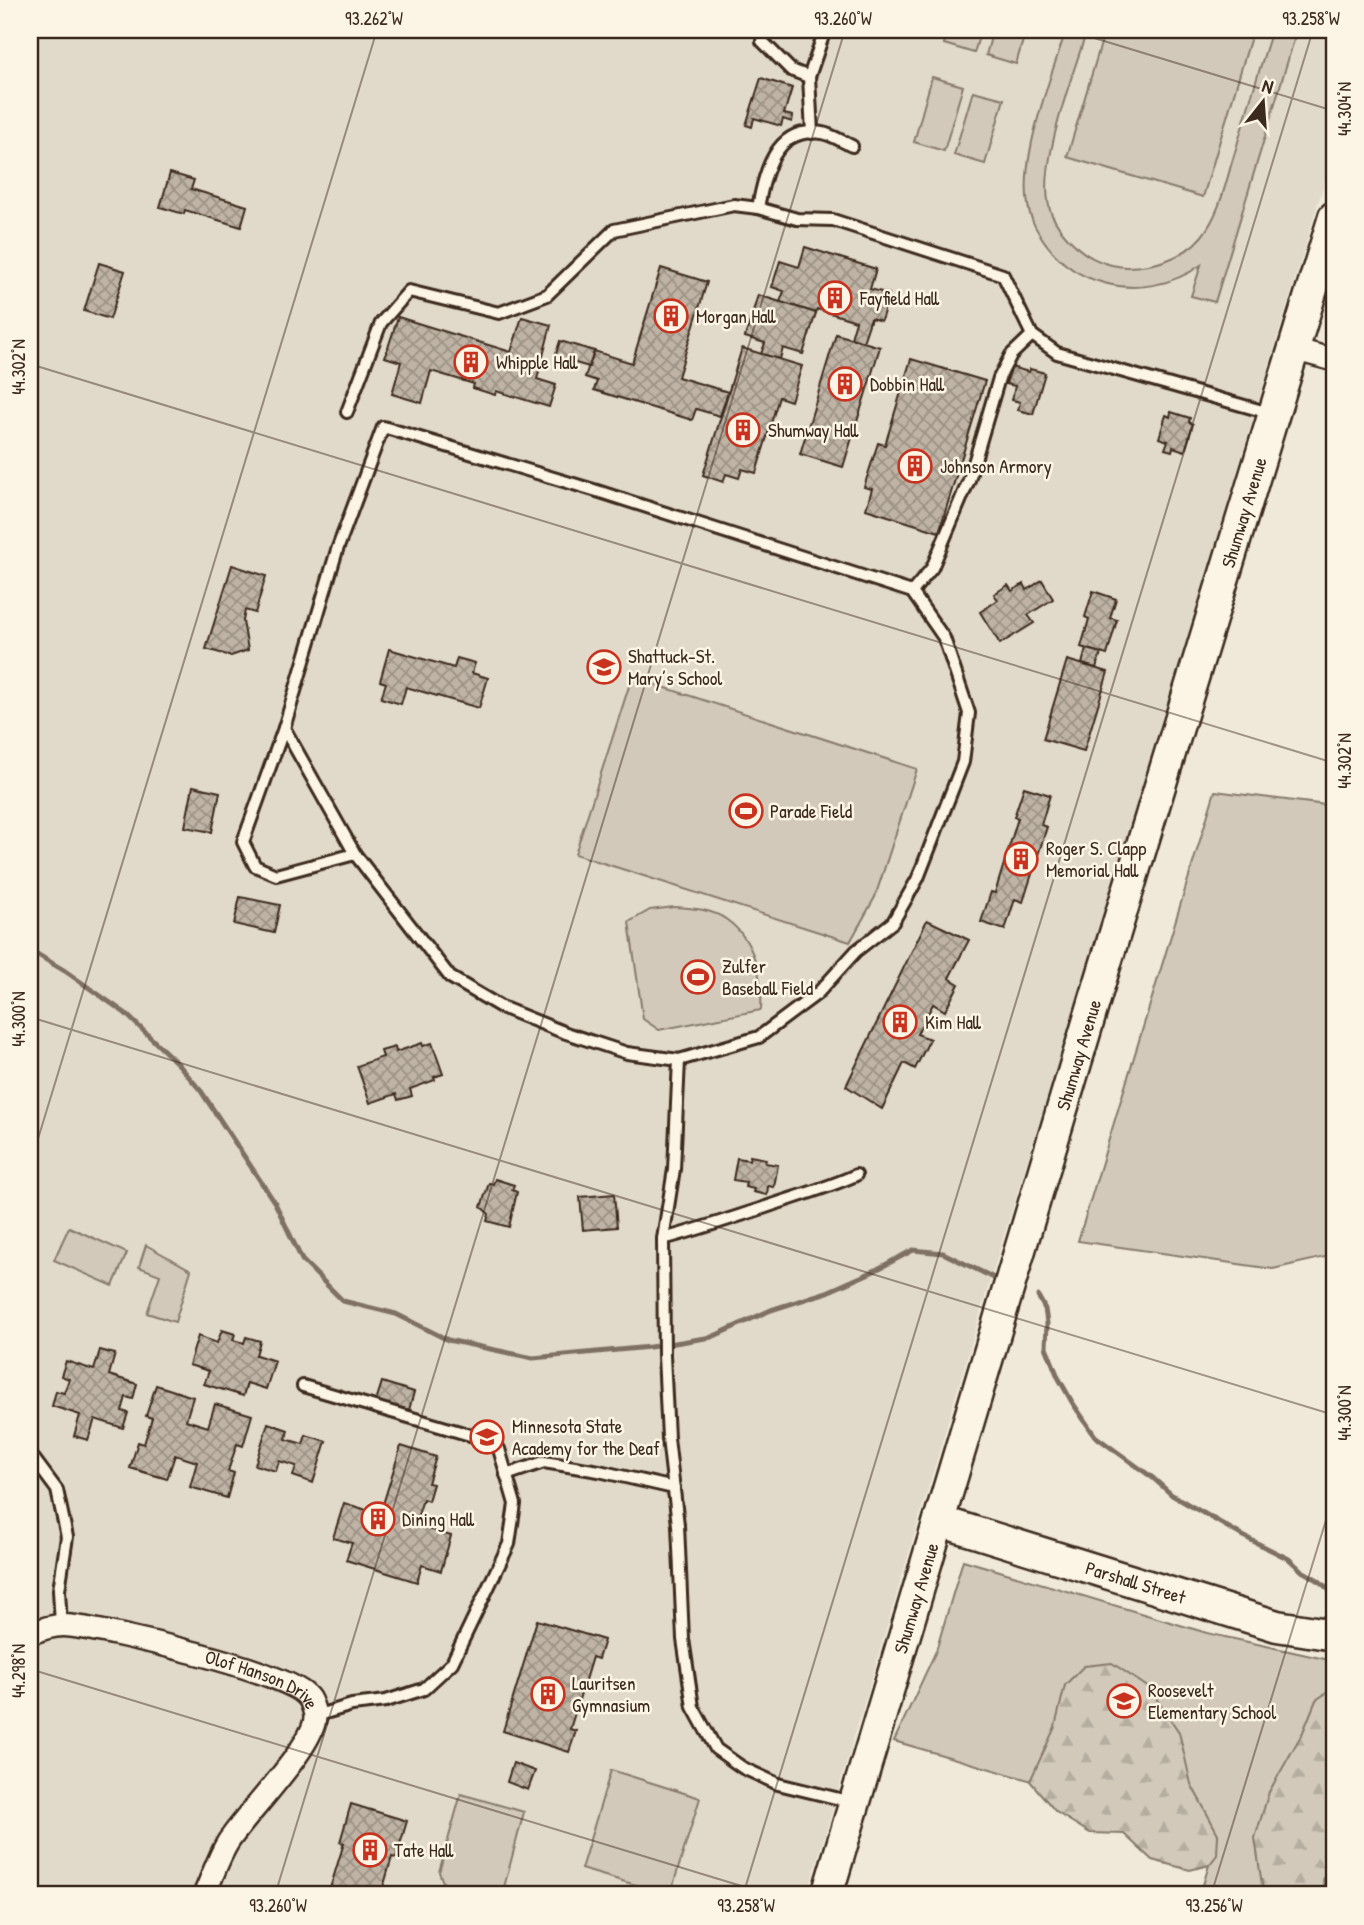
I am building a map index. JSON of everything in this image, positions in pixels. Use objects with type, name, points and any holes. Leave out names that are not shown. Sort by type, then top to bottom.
[{"type":"street","name":"Shumway Avenue","points":[[827,1895],[1101,979],[1334,217]]},
{"type":"street","points":[[1293,349],[1334,360]]},
{"type":"street","name":"Parshall Street","points":[[939,1521],[1277,1626],[1334,1635]]},
{"type":"street","name":"Olof Hanson Drive","points":[[30,1634],[43,1628],[61,1625],[136,1640],[243,1665],[288,1683],[308,1696],[315,1717],[307,1740],[228,1843],[204,1895]]},
{"type":"lane","points":[[766,30],[762,41],[791,70],[809,77]]},
{"type":"lane","points":[[812,134],[809,77],[825,30]]},
{"type":"lane","points":[[758,208],[763,177],[776,151],[794,135],[822,133],[852,146]]},
{"type":"lane","points":[[347,412],[381,323],[409,291],[499,313],[547,295],[614,230],[734,205],[758,208],[797,219],[833,219],[1003,275],[1032,335],[1057,353],[1273,414]]},
{"type":"lane","points":[[912,592],[932,568],[970,480],[999,378],[1011,355],[1032,335]]},
{"type":"lane","points":[[284,728],[355,854],[450,977],[501,1007],[563,1032],[627,1053],[678,1060],[759,1037],[818,993],[856,951],[893,922],[918,878],[963,762],[969,713],[944,638],[912,592],[597,491],[383,427],[337,550],[284,728],[243,842],[255,866],[276,875],[355,854]]},
{"type":"lane","points":[[678,1060],[674,1168],[663,1239],[664,1354],[683,1639],[693,1706],[716,1749],[743,1768],[778,1784],[855,1803]]},
{"type":"lane","points":[[663,1239],[713,1226],[828,1188],[856,1175]]},
{"type":"lane","points":[[303,1386],[477,1437],[499,1449],[515,1504],[509,1544],[452,1663],[424,1689],[386,1701],[352,1705],[315,1717]]},
{"type":"lane","points":[[30,1458],[57,1490],[67,1537],[59,1590],[61,1625]]},
{"type":"lane","points":[[506,1475],[544,1462],[674,1488]]},
{"type":"shaded area","name":"Shattuck-St. Mary’s School","points":[[30,30],[1334,30],[1334,150],[1085,976],[991,1277],[807,1895],[30,1895]]},
{"type":"green space","points":[[948,30],[981,30],[974,53],[944,44]]},
{"type":"green space","points":[[993,30],[1026,30],[1016,64],[986,55]]},
{"type":"green space","points":[[1066,30],[1087,30],[1051,150],[1048,197],[1052,215],[1064,234],[1079,249],[1098,260],[1126,267],[1168,260],[1195,244],[1209,227],[1222,196],[1272,30],[1297,30],[1215,302],[1191,296],[1201,265],[1167,282],[1142,287],[1116,286],[1087,277],[1065,264],[1036,228],[1027,202],[1030,153],[1043,99]]},
{"type":"green space","points":[[1105,30],[1253,30],[1203,197],[1067,157]]},
{"type":"green space","points":[[932,77],[963,86],[944,151],[914,142]]},
{"type":"green space","points":[[973,91],[1004,99],[985,164],[954,155]]},
{"type":"green space","name":"Parade Field","points":[[632,677],[917,769],[875,897],[850,942],[575,854]]},
{"type":"green space","points":[[1215,791],[1334,806],[1334,1255],[1273,1269],[1078,1241]]},
{"type":"green space","name":"Zulfer Baseball Field","points":[[674,907],[715,913],[737,928],[751,949],[759,973],[761,1010],[659,1030],[643,1019],[629,922],[650,910]]},
{"type":"green space","points":[[69,1227],[127,1253],[113,1286],[54,1260]]},
{"type":"green space","points":[[146,1245],[191,1270],[175,1322],[147,1313],[160,1275],[139,1267]]},
{"type":"green space","name":"Roosevelt Elementary School","points":[[963,1560],[1207,1633],[1334,1661],[1334,1895],[1200,1895],[1218,1835],[894,1741],[936,1651]]},
{"type":"green space","points":[[1112,1663],[1149,1688],[1179,1732],[1191,1784],[1218,1834],[1217,1855],[1209,1865],[1190,1870],[1152,1860],[1124,1834],[1090,1833],[1056,1812],[1030,1781],[1055,1727],[1065,1685],[1084,1666]]},
{"type":"green space","points":[[1334,1688],[1334,1851],[1323,1880],[1325,1895],[1267,1895],[1262,1885],[1255,1838],[1269,1792],[1303,1732],[1316,1700]]},
{"type":"green space","points":[[611,1770],[700,1798],[670,1895],[581,1869]]},
{"type":"green space","points":[[461,1794],[524,1812],[503,1891],[482,1886],[470,1895],[446,1890],[439,1872]]},
{"type":"building","points":[[761,78],[792,88],[784,114],[793,116],[792,122],[783,119],[781,126],[754,118],[752,127],[746,125]]},
{"type":"building","points":[[170,173],[194,180],[191,189],[247,206],[241,227],[185,210],[184,214],[160,207]]},
{"type":"building","name":"Fayfield Hall","points":[[805,247],[876,269],[870,289],[889,294],[881,321],[871,318],[863,342],[851,338],[856,321],[817,309],[816,313],[780,302],[784,291],[772,287],[780,261],[799,267]]},
{"type":"building","points":[[99,263],[125,271],[110,319],[84,311]]},
{"type":"building","name":"Morgan Hall","points":[[661,268],[707,282],[678,377],[728,392],[720,416],[696,409],[692,420],[594,390],[597,381],[585,377],[594,351],[632,363]]},
{"type":"building","points":[[758,295],[816,313],[803,354],[783,348],[780,359],[761,354],[765,343],[745,337]]},
{"type":"building","name":"Whipple Hall","points":[[398,317],[511,352],[522,317],[551,325],[537,379],[556,385],[549,407],[496,391],[495,395],[473,388],[474,384],[431,371],[422,403],[392,394],[401,362],[385,357]]},
{"type":"building","name":"Dobbin Hall","points":[[836,334],[880,347],[843,467],[800,454]]},
{"type":"building","points":[[560,341],[594,351],[589,367],[555,357]]},
{"type":"building","name":"Shumway Hall","points":[[742,348],[802,366],[791,401],[779,397],[756,473],[742,469],[739,478],[726,474],[723,482],[703,475]]},
{"type":"building","name":"Johnson Armory","points":[[911,359],[985,381],[939,532],[866,509],[872,489],[864,487],[878,443],[885,445]]},
{"type":"building","points":[[1011,367],[1045,373],[1033,414],[1018,410],[1020,402],[1012,400],[1015,386],[1006,384]]},
{"type":"building","points":[[1171,412],[1190,418],[1189,422],[1193,424],[1185,451],[1173,447],[1172,451],[1165,449],[1168,441],[1159,438],[1166,415],[1170,417]]},
{"type":"building","points":[[232,565],[266,576],[255,613],[245,610],[243,621],[248,650],[231,656],[206,649]]},
{"type":"building","points":[[1042,580],[1053,599],[1028,615],[1034,623],[1000,644],[980,612],[998,600],[994,594],[1008,585],[1012,591],[1024,584],[1027,590]]},
{"type":"building","points":[[1093,591],[1116,599],[1110,618],[1117,620],[1107,655],[1081,647],[1089,619],[1085,617]]},
{"type":"building","points":[[389,649],[454,668],[457,658],[475,663],[472,673],[488,678],[479,708],[406,687],[401,704],[381,698],[386,683],[380,681]]},
{"type":"building","points":[[1086,649],[1101,653],[1096,668],[1082,664]]},
{"type":"building","points":[[1067,660],[1108,672],[1084,751],[1043,739]]},
{"type":"building","points":[[193,786],[220,792],[212,832],[185,827]]},
{"type":"building","name":"Roger S. Clapp Memorial Hall","points":[[1024,787],[1050,795],[1041,825],[1047,827],[1023,902],[1015,899],[1005,930],[981,922],[991,892],[995,893],[1018,818],[1014,817]]},
{"type":"building","points":[[240,897],[280,905],[274,933],[234,924]]},
{"type":"building","name":"Kim Hall","points":[[927,920],[969,940],[949,978],[959,984],[945,1011],[933,1004],[917,1034],[930,1039],[915,1069],[904,1063],[882,1109],[846,1086]]},
{"type":"building","points":[[422,1043],[423,1046],[432,1043],[443,1074],[434,1077],[435,1080],[410,1089],[412,1096],[398,1100],[396,1094],[370,1103],[357,1066],[383,1057],[381,1051],[395,1047],[396,1052]]},
{"type":"building","points":[[750,1156],[778,1165],[774,1187],[768,1186],[767,1195],[753,1192],[754,1189],[745,1187],[746,1182],[733,1180],[737,1158],[749,1160]]},
{"type":"building","points":[[495,1179],[514,1185],[512,1190],[517,1192],[509,1227],[487,1221],[489,1214],[481,1207],[489,1183],[493,1184]]},
{"type":"building","points":[[614,1194],[617,1227],[583,1230],[580,1197]]},
{"type":"building","points":[[222,1330],[235,1334],[233,1340],[244,1343],[246,1337],[260,1341],[256,1355],[275,1361],[266,1389],[247,1383],[243,1396],[204,1384],[209,1371],[189,1365],[198,1336],[217,1343]]},
{"type":"building","points":[[100,1350],[115,1354],[109,1375],[137,1384],[133,1399],[126,1397],[122,1411],[128,1413],[123,1428],[95,1419],[88,1440],[74,1436],[80,1415],[52,1406],[56,1391],[64,1393],[69,1379],[61,1376],[66,1361],[94,1370]]},
{"type":"building","points":[[382,1382],[414,1392],[409,1410],[376,1401]]},
{"type":"building","points":[[156,1385],[193,1397],[186,1420],[208,1427],[215,1404],[252,1415],[243,1446],[237,1444],[228,1471],[234,1473],[227,1498],[190,1487],[197,1462],[175,1455],[167,1479],[130,1468],[138,1442],[144,1444],[152,1418],[146,1416]]},
{"type":"building","points":[[268,1423],[288,1430],[286,1439],[303,1444],[306,1435],[326,1441],[313,1483],[293,1476],[296,1466],[279,1461],[276,1471],[255,1465]]},
{"type":"building","name":"Dining Hall","points":[[401,1446],[436,1457],[428,1483],[433,1484],[428,1501],[423,1499],[415,1525],[451,1536],[441,1571],[422,1565],[417,1582],[346,1560],[352,1543],[333,1538],[344,1503],[380,1514]]},
{"type":"building","name":"Lauritsen Gymnasium","points":[[537,1620],[604,1640],[598,1659],[592,1657],[570,1729],[576,1731],[569,1752],[503,1731]]},
{"type":"building","points":[[513,1763],[535,1771],[528,1790],[507,1782]]},
{"type":"building","name":"Tate Hall","points":[[351,1804],[407,1821],[396,1858],[392,1857],[381,1895],[328,1895],[344,1843],[340,1842]]},
{"type":"waterway","points":[[30,950],[125,1013],[179,1065],[201,1091],[275,1203],[302,1260],[343,1301],[396,1314],[448,1340],[533,1358],[650,1347],[712,1337],[771,1310],[827,1292],[913,1250],[943,1253],[994,1278]]},
{"type":"waterway","points":[[1038,1296],[1045,1309],[1046,1347],[1058,1377],[1095,1436],[1172,1495],[1289,1559],[1334,1594]]},
{"type":"place","name":"Fayfield Hall","points":[[835,298]]},
{"type":"place","name":"Morgan Hall","points":[[671,316]]},
{"type":"place","name":"Whipple Hall","points":[[471,362]]},
{"type":"place","name":"Dobbin Hall","points":[[845,384]]},
{"type":"place","name":"Shumway Hall","points":[[743,430]]},
{"type":"place","name":"Johnson Armory","points":[[915,466]]},
{"type":"place","name":"Shattuck-St. Mary’s School","points":[[604,667]]},
{"type":"place","name":"Parade Field","points":[[746,811]]},
{"type":"place","name":"Roger S. Clapp Memorial Hall","points":[[1021,859]]},
{"type":"place","name":"Zulfer Baseball Field","points":[[698,977]]},
{"type":"place","name":"Kim Hall","points":[[900,1022]]},
{"type":"place","name":"Minnesota State Academy for the Deaf","points":[[487,1437]]},
{"type":"place","name":"Dining Hall","points":[[378,1519]]},
{"type":"place","name":"Lauritsen Gymnasium","points":[[548,1694]]},
{"type":"place","name":"Roosevelt Elementary School","points":[[1124,1701]]},
{"type":"place","name":"Tate Hall","points":[[370,1850]]}]
